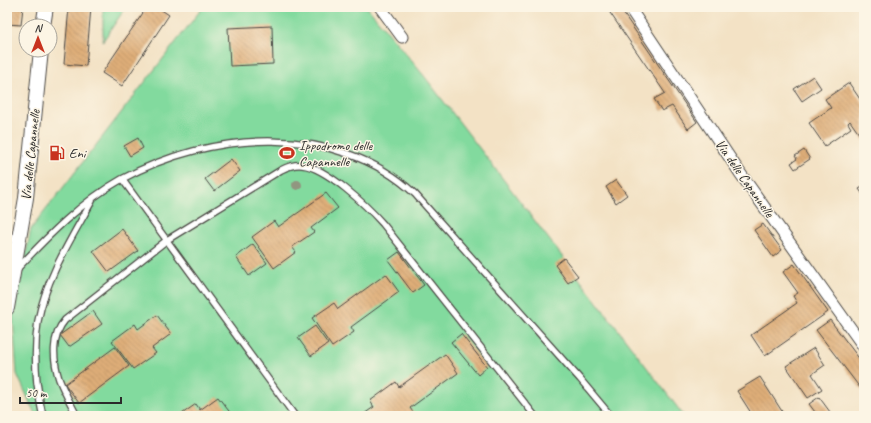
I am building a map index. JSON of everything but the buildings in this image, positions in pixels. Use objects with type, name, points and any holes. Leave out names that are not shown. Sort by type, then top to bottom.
[{"type":"street","points":[[44,18],[46,7]]},
{"type":"street","points":[[380,7],[402,37]]},
{"type":"street","name":"Via delle Capannelle","points":[[629,7],[740,173],[864,347]]},
{"type":"street","name":"Via delle Capannelle","points":[[7,308],[26,198],[40,58]]},
{"type":"lane","points":[[14,272],[52,232],[93,199],[122,179],[170,158],[185,153],[222,145],[249,142],[310,144],[338,150],[367,161],[394,176],[415,194],[575,373],[611,416]]},
{"type":"lane","points":[[77,416],[59,379],[56,367],[54,346],[58,330],[65,320],[167,240],[281,170],[300,164],[309,166],[328,176],[367,207],[379,220],[535,416]]},
{"type":"lane","points":[[122,179],[295,416]]},
{"type":"lane","points":[[42,416],[39,400],[36,360],[37,333],[41,309],[61,258],[93,199]]},
{"type":"green space","points":[[103,7],[126,7],[103,41]]},
{"type":"green space","name":"Ippodromo delle Capannelle","points":[[203,7],[367,7],[425,77],[684,416],[36,416],[17,374],[13,317],[31,229]]},
{"type":"place","name":"Eni","points":[[57,153]]},
{"type":"place","name":"Ippodromo delle Capannelle","points":[[287,153]]}]
